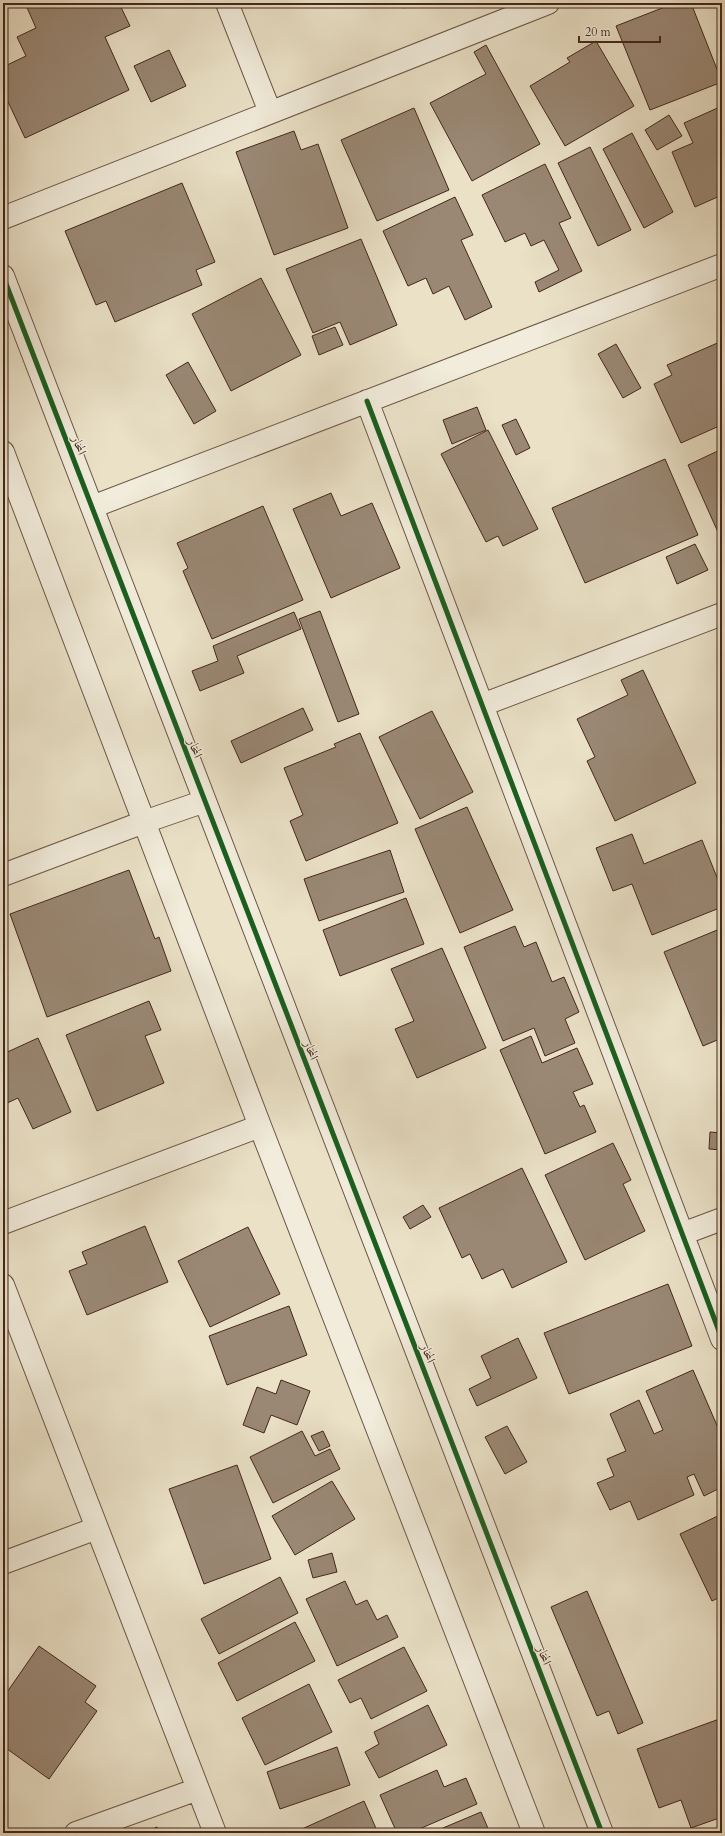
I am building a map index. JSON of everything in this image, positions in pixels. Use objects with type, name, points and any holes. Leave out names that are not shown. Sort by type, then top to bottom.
[{"type":"street","points":[[227,3],[270,112]]},
{"type":"street","points":[[3,218],[548,3]]},
{"type":"street","points":[[92,507],[722,265]]},
{"type":"street","name":"المحار","points":[[3,276],[602,1833]]},
{"type":"street","points":[[367,401],[722,1339]]},
{"type":"street","points":[[3,452],[260,1126],[534,1833]]},
{"type":"street","points":[[482,705],[722,614]]},
{"type":"street","points":[[3,875],[144,822],[205,801]]},
{"type":"street","points":[[3,1223],[260,1126]]},
{"type":"street","points":[[682,1234],[722,1219]]},
{"type":"street","points":[[3,1285],[215,1833]]},
{"type":"street","points":[[3,1562],[97,1528]]},
{"type":"street","points":[[76,1833],[198,1789]]},
{"type":"building","points":[[25,3],[119,3],[130,26],[105,37],[129,90],[25,138],[3,91],[3,67],[26,56],[17,37],[36,28]]},
{"type":"building","points":[[401,3],[417,3],[403,8]]},
{"type":"building","points":[[675,3],[691,3],[722,82],[650,110],[616,26]]},
{"type":"building","points":[[596,41],[634,106],[565,146],[530,86],[570,62],[567,58]]},
{"type":"building","points":[[486,45],[540,144],[472,181],[430,103],[486,74],[474,52]]},
{"type":"building","points":[[169,50],[186,86],[151,102],[134,66]]},
{"type":"building","points":[[722,106],[722,195],[695,207],[672,152],[693,143],[684,123]]},
{"type":"building","points":[[414,108],[449,190],[377,221],[341,140]]},
{"type":"building","points":[[669,115],[682,136],[657,150],[645,130]]},
{"type":"building","points":[[294,131],[301,150],[318,144],[348,228],[274,255],[236,152]]},
{"type":"building","points":[[632,133],[673,212],[644,228],[603,149]]},
{"type":"building","points":[[590,147],[631,230],[598,246],[558,163]]},
{"type":"building","points":[[545,164],[571,218],[559,223],[582,271],[539,292],[535,282],[559,270],[544,240],[531,246],[525,233],[505,242],[482,195]]},
{"type":"building","points":[[182,183],[215,262],[196,270],[202,285],[115,322],[106,301],[96,305],[65,231]]},
{"type":"building","points":[[455,197],[473,235],[461,240],[492,307],[465,320],[449,286],[433,294],[426,278],[408,286],[383,231]]},
{"type":"building","points":[[361,239],[397,325],[350,345],[340,322],[313,333],[286,269]]},
{"type":"building","points":[[261,278],[301,355],[231,391],[192,314]]},
{"type":"building","points":[[335,327],[343,345],[319,355],[312,336]]},
{"type":"building","points":[[722,341],[722,432],[720,432],[717,427],[681,443],[654,384],[672,375],[667,365]]},
{"type":"building","points":[[616,344],[641,388],[623,398],[598,354]]},
{"type":"building","points":[[188,362],[216,411],[194,424],[166,375]]},
{"type":"building","points":[[477,407],[486,430],[452,444],[443,420]]},
{"type":"building","points":[[516,419],[530,448],[516,455],[502,425]]},
{"type":"building","points":[[488,430],[538,529],[503,546],[498,536],[486,542],[441,454]]},
{"type":"building","points":[[722,449],[722,538],[721,539],[688,465]]},
{"type":"building","points":[[665,459],[698,535],[585,583],[552,508]]},
{"type":"building","points":[[331,493],[341,516],[372,503],[400,568],[331,598],[293,509]]},
{"type":"building","points":[[263,506],[303,600],[212,639],[183,571],[188,568],[177,543]]},
{"type":"building","points":[[695,544],[708,570],[677,584],[666,557]]},
{"type":"building","points":[[320,611],[359,714],[338,722],[299,619]]},
{"type":"building","points":[[294,612],[301,629],[237,656],[244,673],[200,691],[192,671],[218,661],[213,646]]},
{"type":"building","points":[[643,670],[696,783],[615,821],[587,761],[595,757],[577,719],[628,695],[621,680]]},
{"type":"building","points":[[303,708],[313,730],[241,763],[231,741]]},
{"type":"building","points":[[432,711],[473,792],[420,819],[379,737]]},
{"type":"building","points":[[360,733],[398,823],[306,861],[290,821],[303,815],[284,768],[336,747],[334,744]]},
{"type":"building","points":[[467,807],[513,910],[460,933],[415,829]]},
{"type":"building","points":[[632,834],[644,864],[702,840],[722,890],[722,907],[652,935],[632,884],[613,891],[596,848]]},
{"type":"building","points":[[390,850],[404,892],[319,921],[304,879]]},
{"type":"building","points":[[129,870],[155,939],[159,937],[171,971],[47,1017],[10,914]]},
{"type":"building","points":[[406,898],[424,944],[340,976],[323,930]]},
{"type":"building","points":[[515,926],[524,947],[536,942],[552,982],[564,977],[579,1012],[565,1019],[575,1043],[545,1056],[534,1028],[503,1041],[464,947]]},
{"type":"building","points":[[722,928],[722,1038],[703,1046],[664,952]]},
{"type":"building","points":[[442,948],[486,1048],[417,1078],[395,1029],[414,1021],[391,969]]},
{"type":"building","points":[[149,1001],[161,1030],[145,1036],[164,1083],[97,1111],[66,1035]]},
{"type":"building","points":[[531,1036],[542,1063],[577,1048],[593,1084],[573,1092],[580,1107],[584,1105],[596,1132],[545,1154],[500,1050]]},
{"type":"building","points":[[38,1038],[71,1112],[33,1129],[18,1098],[5,1104],[3,1099],[3,1054]]},
{"type":"building","points":[[710,1132],[722,1133],[722,1150],[709,1149]]},
{"type":"building","points":[[613,1143],[631,1180],[623,1184],[645,1231],[585,1260],[545,1175]]},
{"type":"building","points":[[522,1168],[567,1262],[512,1288],[503,1269],[482,1279],[470,1254],[462,1258],[439,1208]]},
{"type":"building","points":[[423,1205],[431,1217],[410,1229],[403,1217]]},
{"type":"building","points":[[145,1226],[168,1282],[87,1315],[69,1271],[87,1264],[82,1252]]},
{"type":"building","points":[[248,1227],[280,1294],[210,1327],[178,1261]]},
{"type":"building","points":[[668,1284],[692,1346],[569,1394],[544,1333]]},
{"type":"building","points":[[289,1306],[307,1355],[227,1385],[209,1336]]},
{"type":"building","points":[[518,1338],[537,1378],[477,1406],[469,1389],[491,1378],[481,1356]]},
{"type":"building","points":[[693,1370],[722,1437],[722,1487],[704,1496],[694,1474],[687,1477],[694,1495],[638,1520],[630,1501],[610,1510],[597,1483],[614,1476],[607,1459],[626,1451],[610,1414],[639,1400],[654,1434],[663,1430],[646,1391]]},
{"type":"building","points":[[281,1380],[310,1391],[297,1425],[271,1415],[264,1433],[243,1425],[257,1387],[276,1394]]},
{"type":"building","points":[[507,1426],[527,1462],[505,1474],[485,1437]]},
{"type":"building","points":[[302,1431],[315,1456],[330,1449],[340,1469],[273,1503],[250,1457]]},
{"type":"building","points":[[323,1431],[330,1446],[319,1451],[311,1436]]},
{"type":"building","points":[[237,1465],[271,1559],[204,1584],[169,1489]]},
{"type":"building","points":[[332,1481],[355,1519],[295,1555],[272,1516]]},
{"type":"building","points":[[722,1514],[722,1596],[712,1601],[680,1534]]},
{"type":"building","points":[[332,1553],[337,1572],[313,1578],[308,1560]]},
{"type":"building","points":[[280,1577],[298,1613],[219,1654],[201,1619]]},
{"type":"building","points":[[345,1581],[356,1605],[367,1600],[377,1620],[387,1615],[398,1637],[337,1666],[306,1599]]},
{"type":"building","points":[[587,1591],[643,1723],[618,1734],[609,1711],[597,1716],[551,1607]]},
{"type":"building","points":[[295,1622],[315,1661],[237,1701],[218,1663]]},
{"type":"building","points":[[39,1646],[96,1686],[85,1702],[97,1711],[49,1779],[3,1746],[3,1698]]},
{"type":"building","points":[[404,1647],[427,1691],[371,1719],[361,1698],[350,1703],[338,1680]]},
{"type":"building","points":[[309,1684],[332,1732],[265,1765],[242,1718]]},
{"type":"building","points":[[428,1705],[447,1745],[379,1778],[365,1752],[379,1744],[374,1732]]},
{"type":"building","points":[[722,1718],[722,1817],[691,1828],[681,1800],[659,1808],[637,1749]]},
{"type":"building","points":[[337,1747],[350,1785],[280,1809],[267,1772]]},
{"type":"building","points":[[437,1770],[444,1787],[466,1778],[477,1804],[410,1833],[397,1833],[380,1795]]},
{"type":"building","points":[[364,1801],[378,1833],[293,1833]]},
{"type":"building","points":[[481,1812],[490,1833],[431,1833]]},
{"type":"building","points":[[157,1827],[160,1833],[143,1833]]},
{"type":"cycle path","points":[[3,276],[602,1833]]},
{"type":"cycle path","points":[[367,401],[722,1339]]}]
